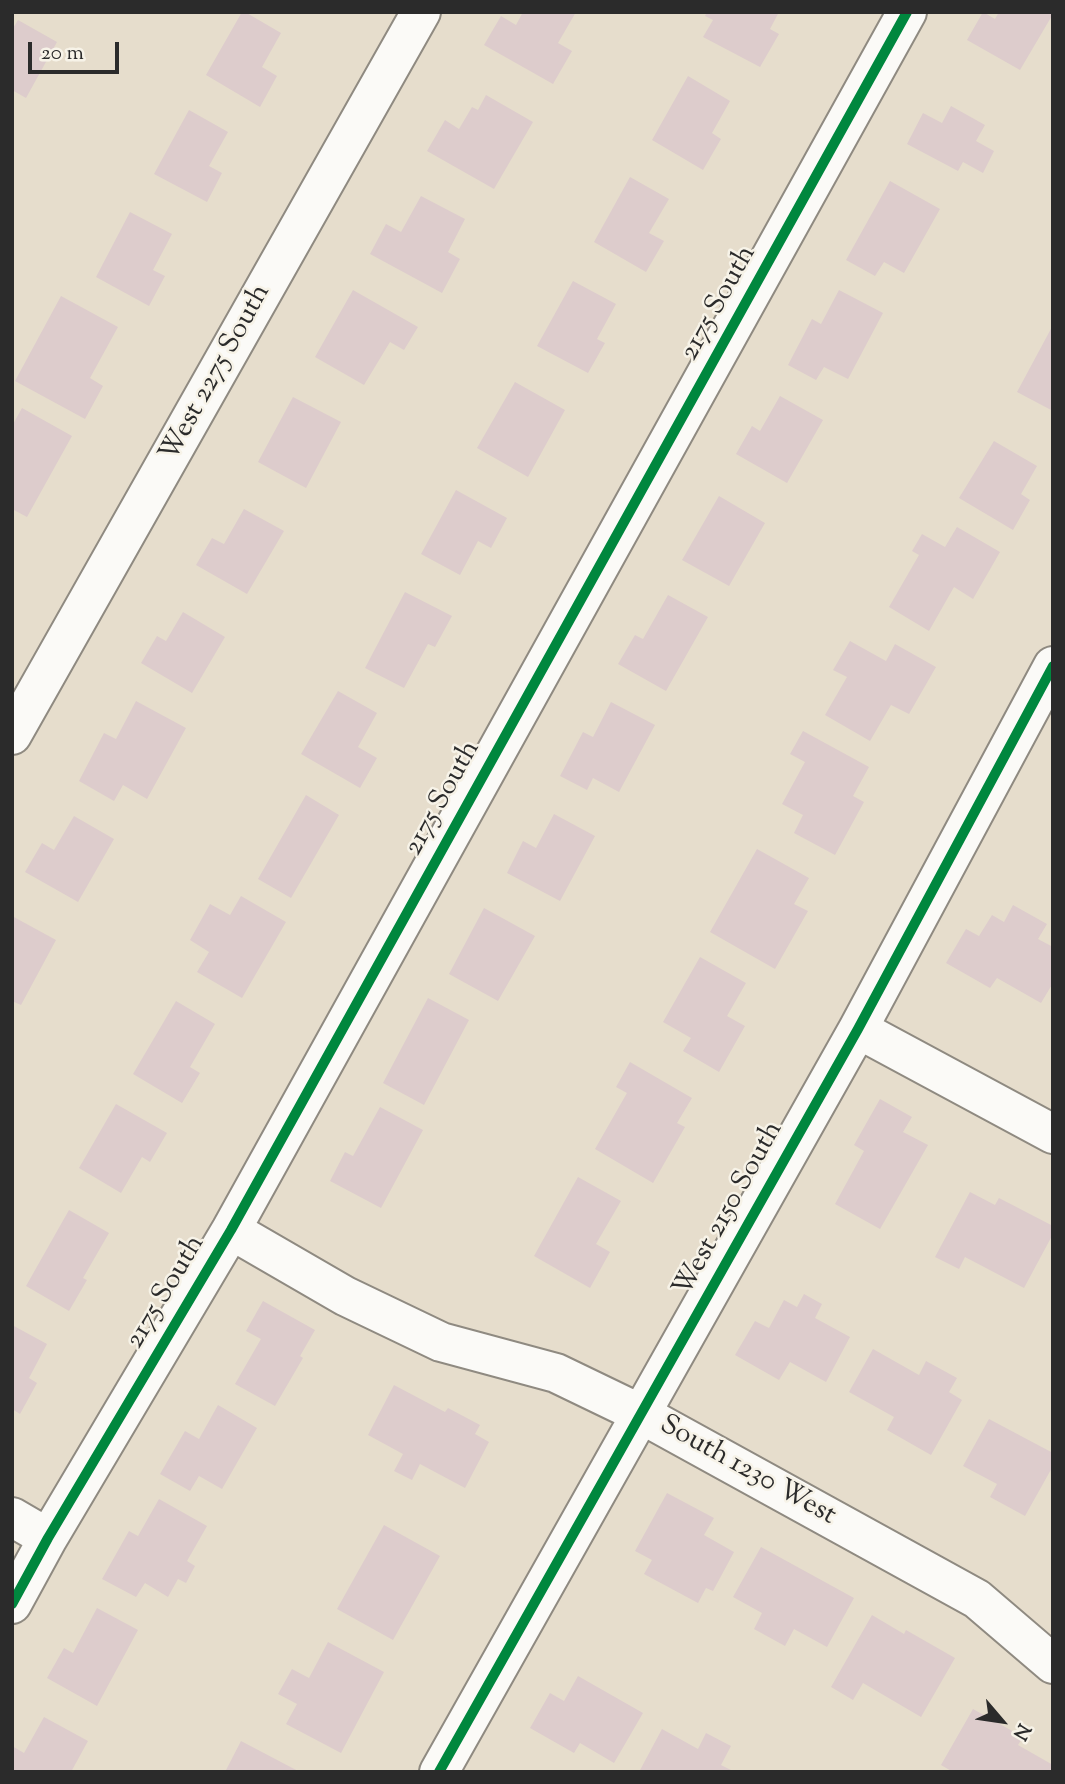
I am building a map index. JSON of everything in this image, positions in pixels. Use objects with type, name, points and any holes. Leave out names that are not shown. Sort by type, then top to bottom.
[{"type":"street","name":"West 2275 South","points":[[12,736],[421,12]]},
{"type":"street","name":"2175 South","points":[[12,1604],[48,1538],[231,1230],[907,12]]},
{"type":"street","name":"West 2150 South","points":[[439,1772],[858,1029],[1053,666]]},
{"type":"street","points":[[858,1029],[1053,1134]]},
{"type":"street","name":"South 1230 West","points":[[231,1230],[345,1296],[441,1342],[556,1373],[641,1414],[977,1599],[1053,1664]]},
{"type":"street","points":[[12,1517],[48,1538]]},
{"type":"building","points":[[242,12],[281,33],[262,67],[277,76],[260,107],[206,75]]},
{"type":"building","points":[[523,12],[576,12],[558,43],[572,51],[553,84],[484,45],[501,16],[516,25]]},
{"type":"building","points":[[707,12],[779,12],[770,29],[779,34],[760,67],[703,37],[713,20],[705,16]]},
{"type":"building","points":[[983,12],[995,19],[999,12],[1053,14],[1020,70],[967,40]]},
{"type":"building","points":[[18,20],[57,42],[26,98],[12,90],[12,30]]},
{"type":"building","points":[[688,76],[730,101],[712,133],[721,139],[703,170],[652,140]]},
{"type":"building","points":[[486,95],[533,122],[494,189],[427,151],[445,120],[459,129],[472,107],[478,110]]},
{"type":"building","points":[[951,106],[985,125],[976,141],[994,151],[983,173],[963,162],[958,171],[907,144],[923,113],[942,123]]},
{"type":"building","points":[[189,110],[228,132],[209,166],[222,173],[207,202],[154,174]]},
{"type":"building","points":[[630,177],[669,199],[649,233],[664,241],[646,272],[594,242]]},
{"type":"building","points":[[890,181],[940,209],[904,273],[884,262],[875,276],[846,260]]},
{"type":"building","points":[[421,196],[465,219],[448,252],[460,259],[442,293],[370,254],[386,224],[401,232]]},
{"type":"building","points":[[130,212],[172,234],[153,270],[165,276],[149,306],[96,277]]},
{"type":"building","points":[[573,281],[616,304],[597,339],[605,343],[588,373],[537,346]]},
{"type":"building","points":[[353,290],[418,327],[404,350],[390,342],[364,385],[315,357]]},
{"type":"building","points":[[839,290],[883,313],[848,379],[824,367],[816,380],[788,365],[812,319],[821,324]]},
{"type":"building","points":[[61,296],[118,327],[90,378],[103,386],[85,419],[15,381]]},
{"type":"building","points":[[1053,325],[1053,411],[1017,392]]},
{"type":"building","points":[[515,382],[565,410],[528,477],[477,448]]},
{"type":"building","points":[[780,396],[823,420],[787,483],[736,454],[752,426],[760,431]]},
{"type":"building","points":[[293,397],[341,422],[306,488],[258,462]]},
{"type":"building","points":[[22,408],[72,436],[27,517],[12,509],[12,426]]},
{"type":"building","points":[[994,441],[1037,466],[1021,494],[1030,500],[1013,530],[959,498]]},
{"type":"building","points":[[456,490],[507,518],[491,548],[478,541],[460,575],[421,554]]},
{"type":"building","points":[[719,496],[765,523],[729,586],[682,560]]},
{"type":"building","points":[[244,509],[284,531],[247,594],[196,565],[212,538],[224,544]]},
{"type":"building","points":[[957,527],[1000,552],[973,599],[954,587],[929,631],[889,607],[919,555],[912,551],[922,534],[945,547]]},
{"type":"building","points":[[405,592],[452,616],[435,647],[428,644],[404,688],[365,668]]},
{"type":"building","points":[[668,595],[708,617],[666,691],[618,664],[635,635],[643,639]]},
{"type":"building","points":[[183,612],[225,637],[192,693],[141,663],[157,636],[166,641]]},
{"type":"building","points":[[850,641],[886,661],[895,644],[936,667],[909,714],[891,705],[870,741],[825,715],[847,677],[833,670]]},
{"type":"building","points":[[338,691],[377,713],[358,747],[377,758],[360,788],[301,754]]},
{"type":"building","points":[[136,701],[186,728],[147,799],[123,785],[114,801],[79,781],[104,733],[116,739]]},
{"type":"building","points":[[611,702],[655,725],[619,792],[593,778],[587,790],[560,776],[583,732],[593,737]]},
{"type":"building","points":[[803,731],[869,767],[853,796],[864,802],[835,855],[794,833],[803,815],[782,804],[805,762],[790,754]]},
{"type":"building","points":[[306,795],[339,815],[291,898],[258,879]]},
{"type":"building","points":[[554,814],[595,836],[560,901],[507,873],[523,841],[536,848]]},
{"type":"building","points":[[74,816],[114,839],[78,902],[25,872],[42,843],[54,850]]},
{"type":"building","points":[[757,849],[809,878],[794,904],[808,911],[775,969],[710,932]]},
{"type":"building","points":[[241,896],[286,922],[242,998],[197,972],[209,952],[190,940],[210,904],[230,915]]},
{"type":"building","points":[[1013,905],[1047,924],[1038,939],[1053,947],[1053,983],[1041,1003],[997,978],[990,988],[946,963],[966,929],[979,936],[992,915],[1004,922]]},
{"type":"building","points":[[484,908],[535,936],[498,1001],[449,974]]},
{"type":"building","points":[[12,916],[56,940],[21,1005],[12,1001]]},
{"type":"building","points":[[700,957],[746,983],[727,1016],[745,1026],[719,1072],[683,1051],[691,1038],[663,1022]]},
{"type":"building","points":[[428,998],[469,1020],[424,1105],[383,1083]]},
{"type":"building","points":[[176,1001],[215,1024],[190,1067],[200,1073],[182,1103],[133,1074]]},
{"type":"building","points":[[630,1062],[692,1098],[677,1123],[685,1127],[653,1183],[595,1149],[627,1093],[616,1087]]},
{"type":"building","points":[[880,1099],[912,1117],[903,1132],[928,1145],[880,1229],[835,1204],[864,1151],[854,1145]]},
{"type":"building","points":[[116,1104],[167,1133],[150,1162],[142,1157],[121,1193],[79,1168]]},
{"type":"building","points":[[380,1107],[423,1130],[381,1208],[330,1181],[345,1152],[353,1156]]},
{"type":"building","points":[[578,1177],[621,1201],[596,1244],[610,1252],[590,1288],[534,1256]]},
{"type":"building","points":[[970,1192],[995,1205],[999,1198],[1053,1226],[1053,1234],[1024,1288],[965,1257],[959,1269],[935,1257]]},
{"type":"building","points":[[69,1210],[109,1233],[83,1278],[87,1280],[69,1311],[26,1286]]},
{"type":"building","points":[[804,1294],[822,1304],[815,1318],[850,1337],[826,1382],[790,1362],[779,1380],[735,1355],[755,1321],[769,1328],[784,1300],[797,1307]]},
{"type":"building","points":[[263,1301],[315,1330],[300,1356],[303,1358],[275,1406],[235,1384],[261,1339],[246,1331]]},
{"type":"building","points":[[12,1325],[47,1344],[29,1378],[37,1383],[20,1414],[12,1409]]},
{"type":"building","points":[[873,1349],[919,1375],[926,1361],[957,1378],[949,1392],[962,1400],[931,1455],[887,1430],[894,1417],[849,1392]]},
{"type":"building","points":[[394,1385],[445,1412],[448,1408],[480,1425],[475,1434],[489,1442],[465,1488],[420,1464],[412,1480],[394,1471],[403,1454],[368,1435]]},
{"type":"building","points":[[218,1405],[257,1428],[222,1489],[199,1476],[190,1491],[160,1474],[185,1431],[199,1439]]},
{"type":"building","points":[[989,1419],[1053,1453],[1053,1466],[1025,1516],[990,1497],[997,1484],[963,1466]]},
{"type":"building","points":[[667,1493],[714,1518],[704,1535],[734,1552],[713,1591],[706,1588],[698,1603],[644,1574],[652,1560],[635,1551]]},
{"type":"building","points":[[159,1499],[207,1526],[187,1561],[195,1566],[186,1583],[178,1579],[168,1597],[145,1583],[136,1597],[102,1579],[129,1531],[138,1536]]},
{"type":"building","points":[[384,1525],[440,1556],[393,1640],[337,1609]]},
{"type":"building","points":[[761,1547],[854,1598],[827,1647],[794,1629],[785,1646],[754,1629],[762,1613],[733,1597]]},
{"type":"building","points":[[97,1608],[138,1630],[97,1706],[47,1678],[64,1648],[73,1653]]},
{"type":"building","points":[[872,1615],[904,1634],[906,1630],[955,1658],[921,1717],[863,1683],[853,1700],[831,1687]]},
{"type":"building","points":[[328,1642],[384,1672],[341,1753],[286,1724],[297,1704],[278,1694],[292,1669],[309,1678]]},
{"type":"building","points":[[578,1676],[643,1713],[614,1763],[580,1743],[574,1753],[530,1728],[550,1693],[564,1701]]},
{"type":"building","points":[[973,1709],[1023,1737],[1018,1745],[1053,1765],[1053,1772],[953,1772],[941,1765]]},
{"type":"building","points":[[44,1717],[88,1741],[71,1772],[12,1772],[12,1746],[24,1753]]},
{"type":"building","points":[[662,1729],[698,1749],[706,1733],[731,1746],[721,1765],[735,1772],[639,1772]]},
{"type":"building","points":[[241,1741],[300,1772],[225,1772]]},
{"type":"cycle path","points":[[12,1604],[48,1538],[231,1230],[907,12]]},
{"type":"cycle path","points":[[439,1772],[858,1029],[1053,666]]}]
